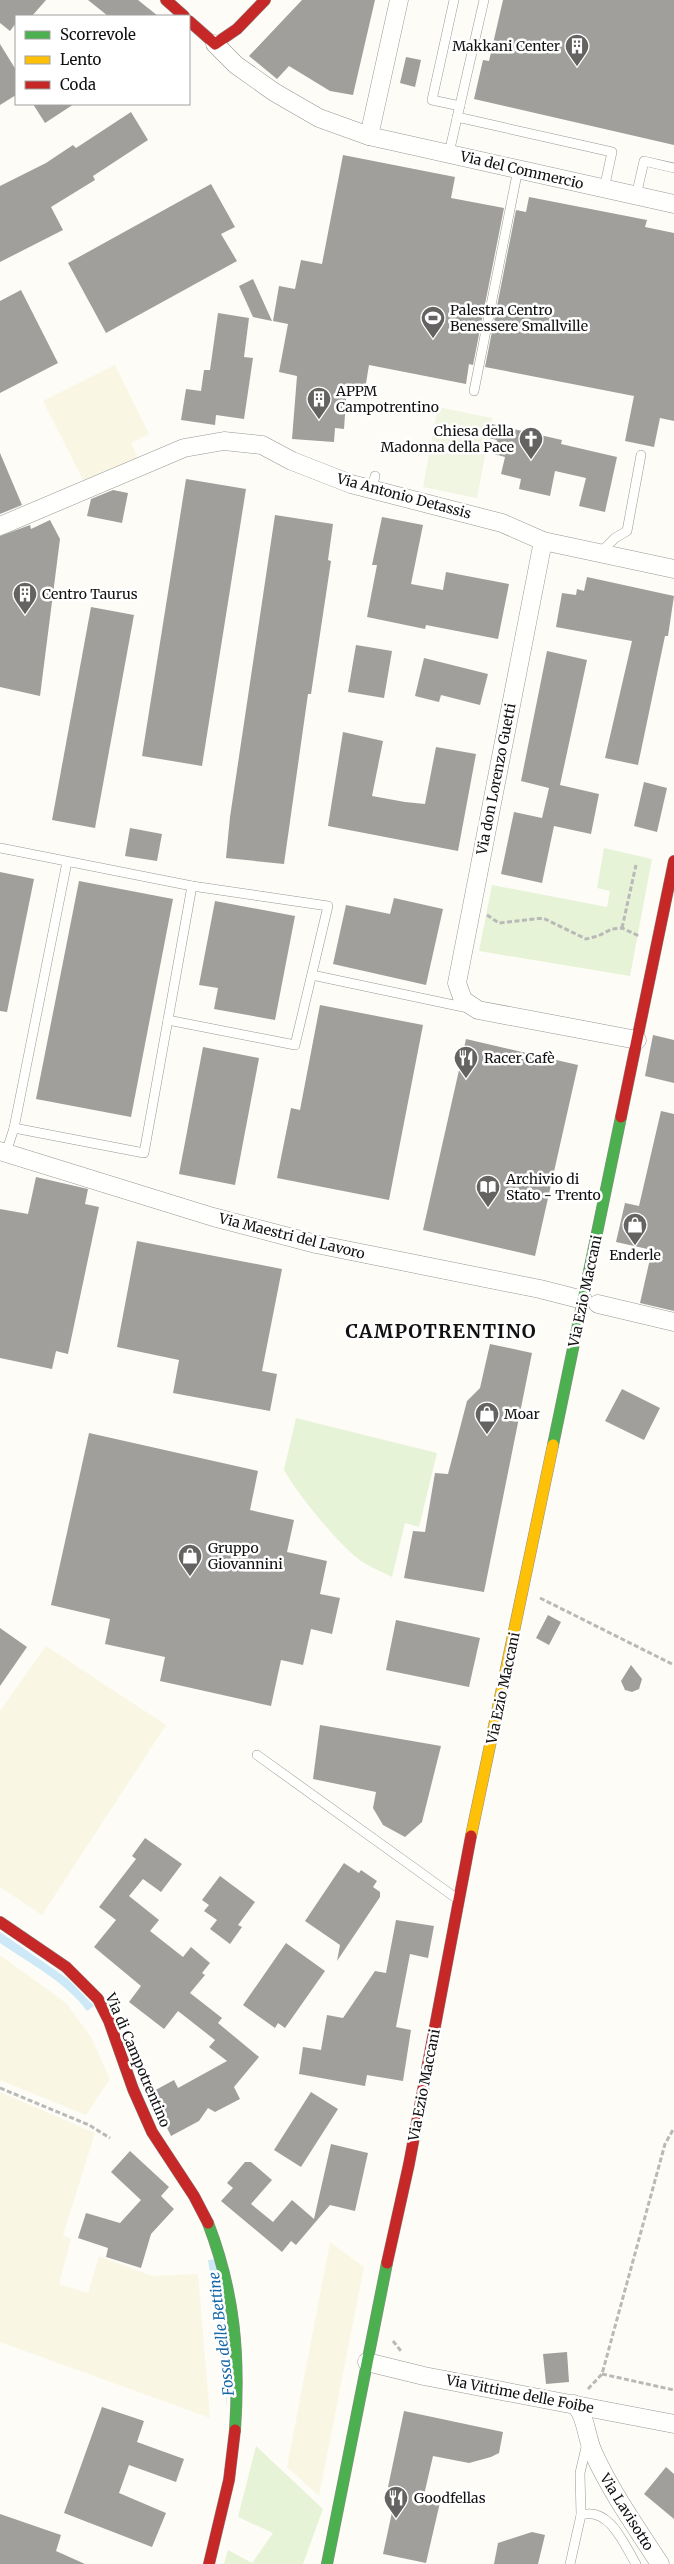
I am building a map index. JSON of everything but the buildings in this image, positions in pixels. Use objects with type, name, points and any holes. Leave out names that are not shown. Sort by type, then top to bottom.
[{"type":"street","points":[[166,0],[183,15]]},
{"type":"street","points":[[215,44],[237,29],[264,0]]},
{"type":"street","points":[[369,136],[399,0]]},
{"type":"street","name":"Via del Commercio","points":[[190,22],[236,65],[274,92],[320,118],[369,136],[674,204]]},
{"type":"street","name":"Via Antonio Detassis","points":[[0,526],[184,448],[224,441],[262,445],[292,461],[350,484],[374,483],[502,522],[543,541],[674,569]]},
{"type":"street","name":"Via don Lorenzo Guetti","points":[[478,1010],[463,1000],[457,983],[459,965],[543,541]]},
{"type":"street","name":"Via Ezio Maccani","points":[[327,2564],[409,2164],[458,1899],[524,1590],[591,1302],[637,1040],[674,864]]},
{"type":"street","points":[[478,1010],[637,1040]]},
{"type":"street","name":"Via Maestri del Lavoro","points":[[3,1152],[213,1216],[316,1244],[540,1289],[591,1302]]},
{"type":"street","name":"Via Ezio Maccani","points":[[591,1302],[674,1322]]},
{"type":"street","name":"Via di Campotrentino","points":[[0,1922],[61,1963],[98,1998],[152,2132],[196,2197],[214,2236],[229,2289],[234,2322],[238,2416],[217,2540],[209,2564]]},
{"type":"street","name":"Via Vittime delle Foibe","points":[[367,2362],[424,2376],[674,2424]]},
{"type":"street","name":"Via Lavisotto","points":[[574,2404],[581,2410],[588,2440],[609,2487],[660,2564]]},
{"type":"street","name":"Via Ezio Maccani","points":[[317,2564],[337,2515]]},
{"type":"lane","points":[[454,0],[432,100],[460,106]]},
{"type":"lane","points":[[449,153],[484,0]]},
{"type":"lane","points":[[457,117],[612,152],[604,189]]},
{"type":"lane","points":[[636,196],[644,161],[674,168]]},
{"type":"lane","points":[[474,391],[518,169]]},
{"type":"lane","points":[[600,553],[615,538],[627,531],[641,455]]},
{"type":"lane","points":[[0,848],[192,886],[328,906],[296,1045],[168,1020]]},
{"type":"lane","name":"Via Maestri del Lavoro","points":[[3,1152],[14,1128],[67,862]]},
{"type":"lane","points":[[14,1128],[144,1154],[192,886]]},
{"type":"lane","points":[[312,975],[478,1010]]},
{"type":"lane","points":[[257,1754],[458,1899]]},
{"type":"lane","points":[[570,2564],[581,2515],[580,2473],[588,2440]]},
{"type":"lane","points":[[581,2515],[590,2512],[604,2517],[636,2564]]},
{"type":"path","points":[[622,928],[636,865]]},
{"type":"path","points":[[484,913],[499,923],[543,918],[586,939],[598,936],[612,929],[622,928],[631,934],[641,936]]},
{"type":"path","points":[[524,1590],[674,1665]]},
{"type":"path","points":[[0,2088],[89,2125],[110,2138]]},
{"type":"path","points":[[674,2128],[665,2144],[602,2374],[674,2390]]},
{"type":"shaded area","points":[[115,365],[149,434],[131,443],[138,458],[85,484],[43,401]]},
{"type":"shaded area","points":[[46,1646],[166,1725],[42,1915],[0,1887],[0,1711]]},
{"type":"shaded area","points":[[0,1955],[66,2003],[91,2037],[110,2079],[86,2115],[0,2080]]},
{"type":"shaded area","points":[[0,2092],[95,2133],[63,2235],[71,2239],[59,2284],[88,2293],[99,2256],[152,2276],[198,2274],[210,2418],[0,2342]]},
{"type":"shaded area","points":[[330,2242],[364,2267],[319,2496],[287,2467]]},
{"type":"green space","points":[[438,407],[492,418],[477,498],[423,487]]},
{"type":"green space","points":[[604,848],[652,859],[630,976],[479,951],[492,885],[607,907],[610,891],[597,888]]},
{"type":"green space","points":[[296,1418],[437,1453],[419,1527],[405,1523],[392,1577],[361,1561],[341,1543],[309,1506],[284,1470]]},
{"type":"green space","points":[[256,2446],[323,2509],[303,2564],[224,2564],[228,2550],[252,2563],[273,2533],[238,2517]]},
{"type":"water","points":[[0,1932],[68,1979],[94,2006],[87,2011],[58,1982],[0,1943]]},
{"type":"water","name":"Fossa delle Bettine","points":[[216,2259],[225,2317],[227,2408],[218,2323],[208,2260]]},
{"type":"traffic: fast","points":[[553,1445],[621,1117]]},
{"type":"traffic: fast","points":[[208,2223],[224,2274],[234,2325],[237,2376],[235,2430]]},
{"type":"traffic: fast","points":[[327,2564],[387,2263]]},
{"type":"traffic: slow","points":[[471,1836],[553,1445]]},
{"type":"traffic: jam","points":[[166,0],[183,15]]},
{"type":"traffic: jam","points":[[190,22],[215,44],[237,29],[265,0]]},
{"type":"traffic: jam","points":[[621,1117],[674,861]]},
{"type":"traffic: jam","points":[[387,2263],[409,2164],[471,1836]]},
{"type":"traffic: jam","points":[[0,1922],[66,1967],[98,1999],[109,2021],[133,2089],[152,2132],[194,2196],[208,2223]]},
{"type":"traffic: jam","points":[[209,2564],[229,2480],[235,2430]]},
{"type":"place","name":"Makkani Center","points":[[577,67]]},
{"type":"place","name":"Palestra Centro Benessere Smallville","points":[[433,339]]},
{"type":"place","name":"APPM Campotrentino","points":[[319,420]]},
{"type":"place","name":"Chiesa della Madonna della Pace","points":[[531,460]]},
{"type":"place","name":"Centro Taurus","points":[[25,615]]},
{"type":"place","name":"Racer Cafè","points":[[466,1079]]},
{"type":"place","name":"Archivio di Stato - Trento","points":[[488,1208]]},
{"type":"place","name":"Enderle","points":[[635,1246]]},
{"type":"place","name":"Moar","points":[[487,1435]]},
{"type":"place","name":"Gruppo Giovannini","points":[[190,1577]]},
{"type":"place","name":"Goodfellas","points":[[396,2519]]},
{"type":"district","name":"CAMPOTRENTINO","points":[[441,1331]]}]
